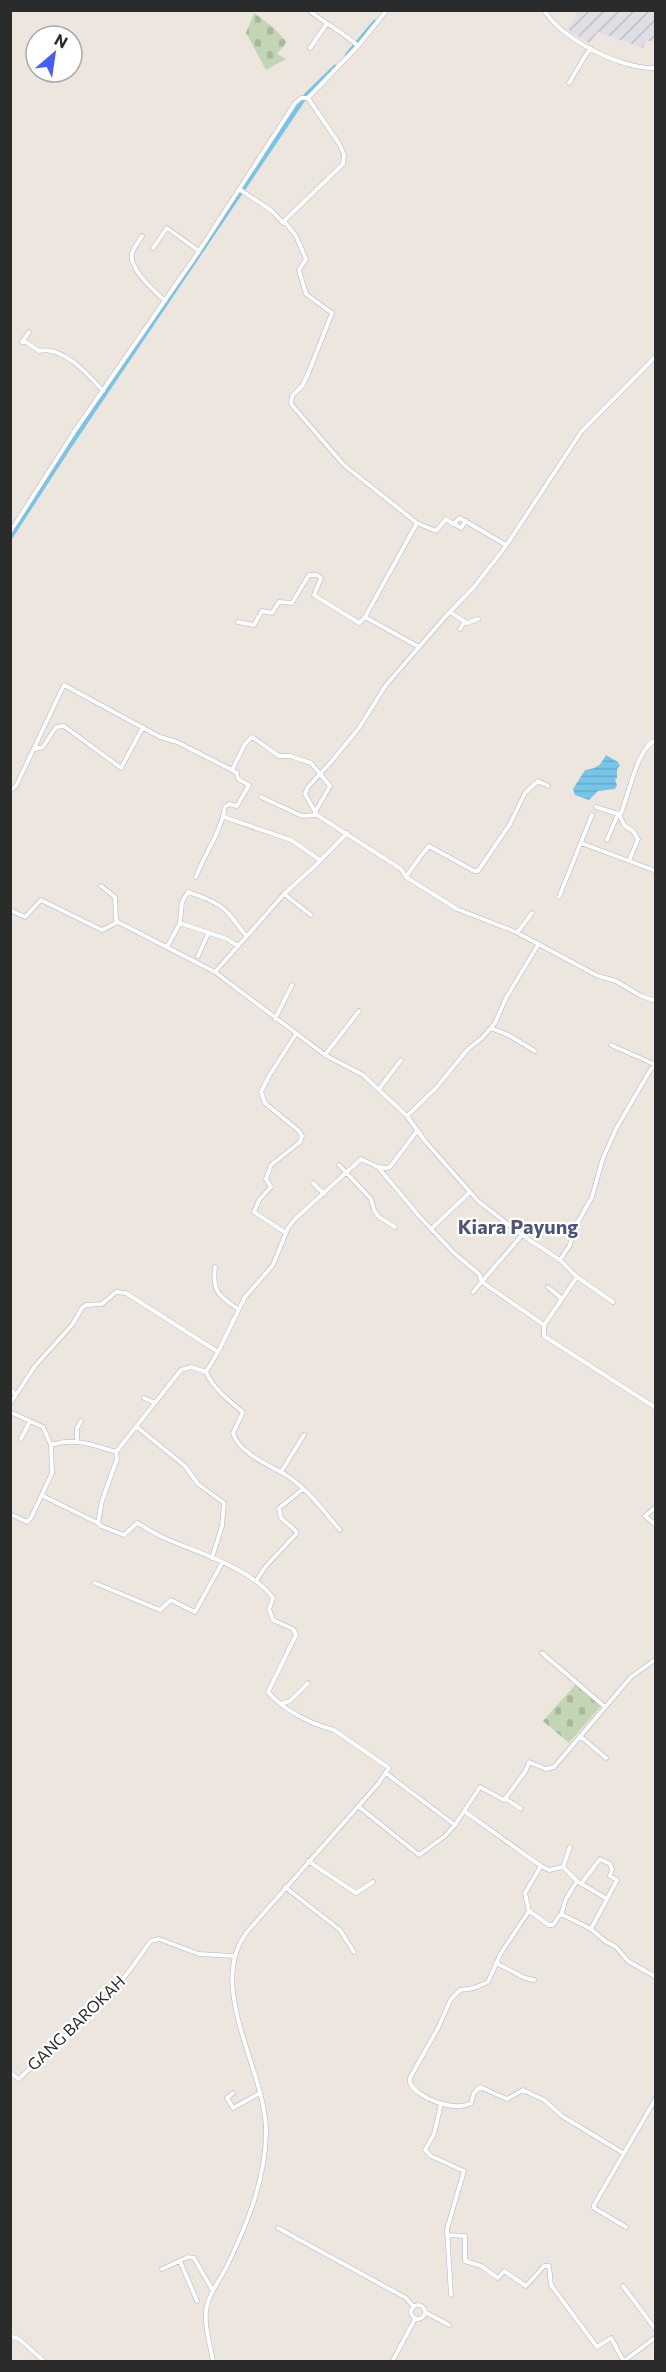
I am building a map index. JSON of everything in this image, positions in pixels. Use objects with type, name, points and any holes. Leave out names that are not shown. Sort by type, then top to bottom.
[{"type":"street","points":[[309,10],[326,25],[342,32],[357,45]]},
{"type":"street","points":[[10,532],[103,391],[242,191],[295,103],[305,99],[387,10]]},
{"type":"street","points":[[544,10],[554,23],[590,48],[620,63],[656,68]]},
{"type":"street","points":[[310,48],[326,25]]},
{"type":"street","points":[[569,83],[590,48]]},
{"type":"street","points":[[283,223],[343,164],[344,155],[340,145],[305,99]]},
{"type":"street","points":[[242,191],[272,210],[295,233],[306,259],[298,272],[306,294],[332,313],[302,386],[291,396],[291,404],[344,465],[417,523],[436,531],[446,519],[461,528],[466,521]]},
{"type":"street","points":[[153,248],[167,228],[199,251]]},
{"type":"street","points":[[142,236],[132,255],[133,262],[140,274],[165,301]]},
{"type":"street","points":[[29,332],[22,342],[26,342],[39,351],[46,349],[59,353],[84,370],[103,391]]},
{"type":"street","points":[[656,356],[581,432],[506,546],[474,587],[386,686],[359,728],[305,791],[316,813],[401,869],[406,877],[457,909],[517,933],[598,976],[616,981],[641,996],[656,1001]]},
{"type":"street","points":[[454,524],[459,518],[506,546]]},
{"type":"street","points":[[238,622],[254,625],[262,611],[272,613],[279,602],[292,603],[309,575],[317,575],[321,578],[314,596],[359,623],[365,617],[417,523]]},
{"type":"street","points":[[450,612],[465,621],[478,619]]},
{"type":"street","points":[[365,617],[419,647]]},
{"type":"street","points":[[460,629],[465,621]]},
{"type":"street","points":[[10,791],[16,786],[64,685],[143,727],[232,770],[237,774],[238,779],[249,786],[237,806],[227,805],[224,817],[196,877]]},
{"type":"street","points":[[35,744],[36,749],[43,747],[56,728],[64,726],[122,768],[143,727]]},
{"type":"street","points":[[232,770],[245,744],[252,737],[279,756],[290,756],[311,763],[330,786],[316,813]]},
{"type":"street","points":[[607,840],[648,744],[656,740]]},
{"type":"street","points":[[406,877],[429,846],[474,871],[478,871],[510,824],[525,793],[538,781],[548,786]]},
{"type":"street","points":[[261,797],[302,816],[316,813]]},
{"type":"street","points":[[596,807],[619,814],[624,825],[633,831],[638,840],[629,861]]},
{"type":"street","points":[[559,897],[592,814]]},
{"type":"street","points":[[224,817],[291,840],[320,861]]},
{"type":"street","points":[[215,972],[284,894],[347,833]]},
{"type":"street","points":[[581,843],[656,871]]},
{"type":"street","points":[[100,886],[115,897],[116,921]]},
{"type":"street","points":[[167,947],[180,923],[182,900],[188,892],[218,905],[229,914],[234,924],[247,936]]},
{"type":"street","points":[[284,894],[311,915]]},
{"type":"street","points":[[10,910],[25,917],[41,900],[102,930],[116,921]]},
{"type":"street","points":[[517,933],[532,913]]},
{"type":"street","points":[[116,921],[196,959],[325,1055],[363,1075],[407,1116],[469,1193],[613,1302]]},
{"type":"street","points":[[180,923],[227,939],[238,946]]},
{"type":"street","points":[[196,959],[208,934]]},
{"type":"street","points":[[407,1116],[436,1088],[468,1049],[491,1028],[538,945]]},
{"type":"street","points":[[275,1019],[292,985]]},
{"type":"street","points":[[325,1055],[359,1011]]},
{"type":"street","points":[[491,1028],[535,1051]]},
{"type":"street","points":[[286,1233],[254,1212],[259,1200],[271,1187],[266,1179],[272,1165],[300,1142],[302,1136],[265,1103],[261,1092],[296,1034]]},
{"type":"street","points":[[560,1260],[570,1245],[574,1229],[592,1197],[603,1158],[617,1127],[651,1069],[656,1065],[611,1045]]},
{"type":"street","points":[[379,1089],[401,1060]]},
{"type":"street","points":[[378,1167],[390,1167],[417,1131]]},
{"type":"street","points":[[206,1372],[218,1354],[245,1297],[273,1265],[286,1233],[295,1220],[361,1159],[378,1167],[431,1229],[479,1274],[482,1282],[544,1325]]},
{"type":"street","points":[[339,1165],[371,1199],[374,1210],[380,1217],[395,1227]]},
{"type":"street","points":[[313,1183],[324,1194]]},
{"type":"street","points":[[431,1229],[469,1193]]},
{"type":"street","points":[[473,1292],[522,1235]]},
{"type":"street","points":[[215,1267],[215,1287],[221,1297],[238,1309]]},
{"type":"street","points":[[577,1277],[544,1325],[543,1332],[547,1339],[656,1408]]},
{"type":"street","points":[[548,1287],[562,1299]]},
{"type":"street","points":[[10,1403],[35,1366],[72,1325],[82,1308],[86,1305],[102,1304],[116,1292],[126,1293],[218,1354]]},
{"type":"street","points":[[98,1522],[102,1501],[117,1459],[116,1452],[182,1370],[191,1367],[206,1372],[212,1383],[243,1412],[234,1437],[257,1460],[281,1472],[303,1489],[340,1530]]},
{"type":"street","points":[[10,1389],[16,1395]]},
{"type":"street","points":[[144,1398],[155,1403]]},
{"type":"street","points":[[10,1412],[43,1426],[51,1444],[52,1473],[43,1496],[29,1521],[10,1514]]},
{"type":"street","points":[[21,1439],[30,1421]]},
{"type":"street","points":[[77,1441],[77,1428],[81,1421]]},
{"type":"street","points":[[137,1427],[185,1466],[198,1485],[225,1504],[222,1526],[212,1558]]},
{"type":"street","points":[[281,1472],[304,1435]]},
{"type":"street","points":[[51,1444],[77,1441],[116,1452]]},
{"type":"street","points":[[256,1581],[266,1566],[296,1534],[296,1531],[281,1518],[279,1508],[303,1489]]},
{"type":"street","points":[[43,1496],[98,1522],[101,1526],[124,1535],[137,1523],[212,1558],[265,1587],[273,1598],[269,1609],[273,1620],[293,1629],[296,1635],[283,1665],[267,1691],[280,1704],[334,1731],[387,1767],[387,1774],[244,1936],[234,1956],[232,1971],[238,2017],[260,2093],[266,2129],[257,2193],[245,2227],[213,2291],[206,2311],[213,2361]]},
{"type":"street","points":[[656,1507],[645,1516],[656,1525]]},
{"type":"street","points":[[95,1583],[160,1610],[171,1600],[195,1612],[222,1563]]},
{"type":"street","points":[[542,1653],[605,1707]]},
{"type":"street","points":[[506,1799],[529,1762],[550,1769],[631,1677],[656,1659]]},
{"type":"street","points":[[280,1704],[291,1701],[308,1683]]},
{"type":"street","points":[[580,1736],[606,1758]]},
{"type":"street","points":[[387,1774],[455,1825]]},
{"type":"street","points":[[413,1859],[445,1836],[480,1787],[521,1809]]},
{"type":"street","points":[[358,1806],[418,1855]]},
{"type":"street","points":[[464,1811],[541,1866],[549,1870],[563,1867]]},
{"type":"street","points":[[563,1867],[570,1847]]},
{"type":"street","points":[[541,1866],[525,1893],[529,1911],[542,1922],[552,1926],[561,1915],[566,1899],[600,1859],[610,1864],[612,1869],[610,1876],[617,1881],[591,1929]]},
{"type":"street","points":[[308,1861],[356,1893],[373,1882]]},
{"type":"street","points":[[563,1867],[579,1883],[607,1899]]},
{"type":"street","points":[[285,1887],[340,1930],[354,1952]]},
{"type":"street","points":[[529,1911],[513,1932],[488,1982],[474,1988],[460,1990],[451,1999],[438,2028],[410,2078],[412,2087],[441,2104],[458,2107],[469,2105],[480,2087],[507,2099],[523,2090],[543,2099],[562,2116],[623,2153]]},
{"type":"street","points":[[561,1915],[591,1929],[616,1947],[627,1961],[656,1977]]},
{"type":"street","name":"GANG BAROKAH","points":[[10,2073],[19,2079],[37,2060],[63,2040],[126,1975],[151,1941],[159,1939],[199,1954],[234,1956]]},
{"type":"street","points":[[496,1963],[525,1978],[534,1980]]},
{"type":"street","points":[[233,2093],[227,2098],[234,2108],[260,2093]]},
{"type":"street","points":[[626,2227],[593,2206],[656,2098]]},
{"type":"street","points":[[441,2104],[434,2134],[425,2150],[431,2156],[464,2171],[449,2218],[447,2235],[451,2295]]},
{"type":"street","points":[[278,2228],[406,2298],[414,2307]]},
{"type":"street","points":[[447,2235],[465,2236],[465,2260],[481,2266],[498,2278],[504,2271],[526,2286],[544,2266],[549,2266],[551,2285],[586,2335],[598,2347],[611,2338],[623,2361],[656,2337]]},
{"type":"street","points":[[162,2269],[188,2257],[194,2258],[213,2291]]},
{"type":"street","points":[[180,2261],[197,2301]]},
{"type":"street","points":[[624,2286],[656,2330]]},
{"type":"street","points":[[414,2307],[423,2308],[425,2312],[449,2325]]},
{"type":"street","points":[[414,2307],[412,2315],[416,2319]]},
{"type":"street","points":[[392,2361],[416,2319],[420,2319],[425,2312]]},
{"type":"street","points":[[10,2336],[19,2339],[45,2361]]},
{"type":"shaded area","points":[[571,11],[655,11],[655,41],[646,41],[643,48],[598,32],[589,43],[567,29],[577,14]]},
{"type":"green space","points":[[254,13],[273,27],[287,42],[277,54],[286,59],[266,70],[246,33]]},
{"type":"green space","points":[[576,1684],[602,1705],[569,1743],[543,1721]]},
{"type":"water","points":[[606,755],[618,762],[620,766],[617,769],[615,789],[598,791],[589,800],[575,795],[573,789],[585,770],[598,766]]},
{"type":"waterway","points":[[347,55],[375,22]]},
{"type":"waterway","points":[[10,538],[307,94],[335,67]]},
{"type":"district","name":"Kiara Payung","points":[[518,1227]]}]
